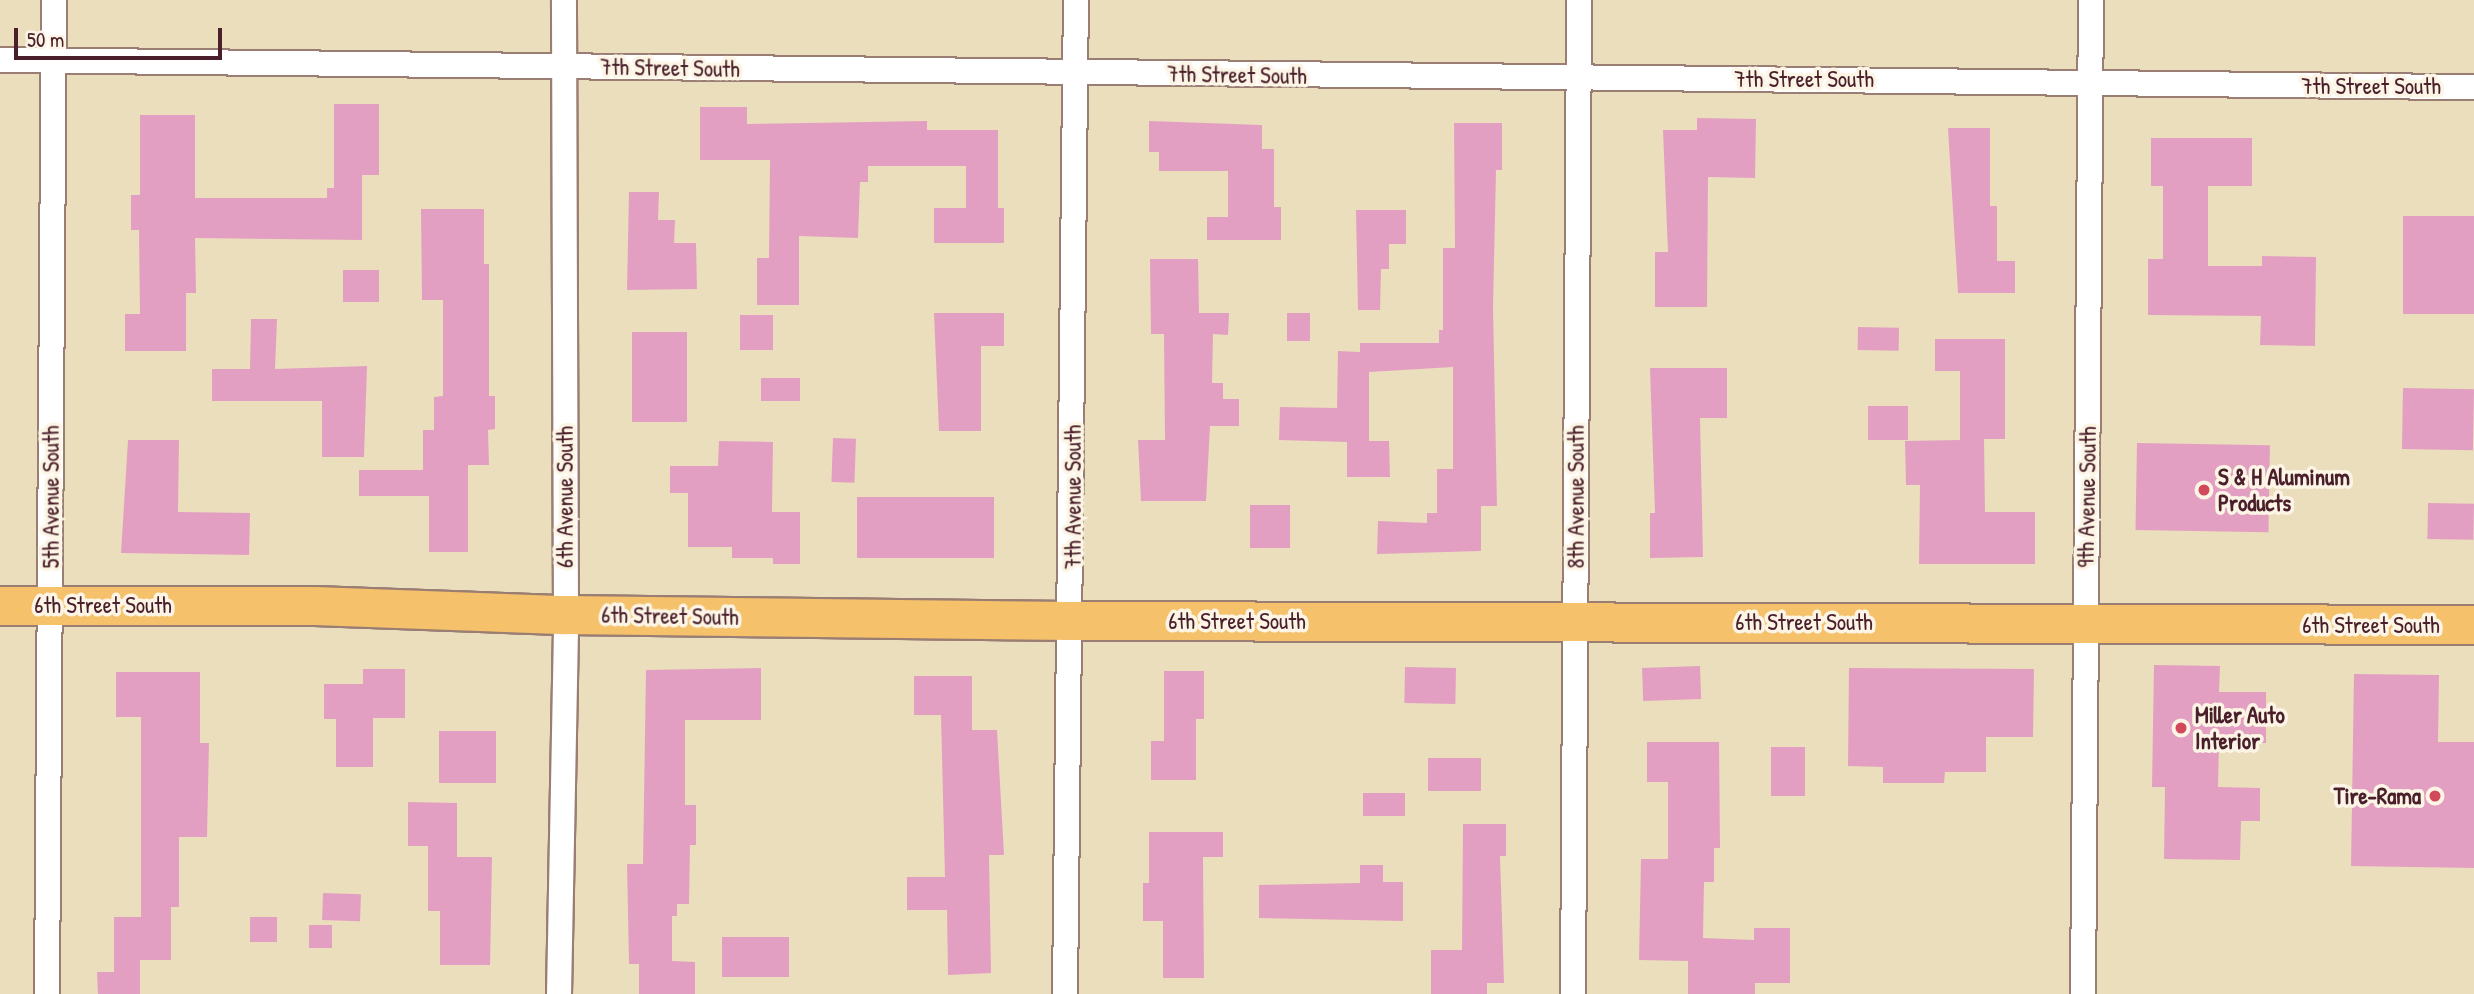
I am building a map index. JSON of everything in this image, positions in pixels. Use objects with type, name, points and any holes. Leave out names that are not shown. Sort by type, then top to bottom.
[{"type":"main road","name":"6th Street South","points":[[0,606],[314,606],[566,615],[1072,621],[1575,620],[2474,625]]},
{"type":"street","name":"5th Avenue South","points":[[47,994],[54,0]]},
{"type":"street","name":"6th Avenue South","points":[[559,994],[566,615],[564,0]]},
{"type":"street","name":"7th Avenue South","points":[[1065,994],[1072,621],[1076,0]]},
{"type":"street","name":"8th Avenue South","points":[[1573,994],[1579,0]]},
{"type":"street","name":"9th Avenue South","points":[[2084,994],[2091,0]]},
{"type":"street","name":"7th Street South","points":[[0,60],[1578,80],[2091,81],[2474,87]]},
{"type":"building","points":[[334,104],[379,104],[379,175],[362,175],[362,240],[195,238],[196,293],[186,293],[186,351],[125,351],[125,314],[140,314],[139,230],[131,230],[131,195],[140,195],[140,115],[195,115],[195,198],[327,198],[327,188],[334,188]]},
{"type":"building","points":[[700,107],[747,107],[747,124],[927,121],[927,130],[998,130],[998,208],[1004,208],[1004,243],[934,243],[934,208],[966,208],[966,166],[868,166],[868,182],[860,182],[858,238],[799,236],[799,305],[757,305],[757,258],[769,258],[770,160],[700,160]]},
{"type":"building","points":[[1697,118],[1756,119],[1755,178],[1708,177],[1707,307],[1655,307],[1655,252],[1668,252],[1663,130],[1697,130]]},
{"type":"building","points":[[1149,121],[1262,125],[1262,149],[1274,149],[1274,207],[1281,207],[1281,240],[1207,240],[1207,217],[1228,217],[1228,171],[1159,171],[1159,152],[1149,152]]},
{"type":"building","points":[[1454,123],[1502,123],[1502,170],[1496,170],[1493,308],[1497,506],[1481,506],[1481,551],[1377,554],[1378,521],[1427,523],[1427,513],[1437,513],[1437,469],[1453,469],[1453,367],[1369,372],[1369,441],[1389,441],[1390,477],[1347,477],[1347,442],[1279,440],[1280,407],[1337,408],[1338,351],[1360,352],[1360,343],[1439,343],[1439,330],[1443,330],[1443,248],[1455,248]]},
{"type":"building","points":[[1948,128],[1990,128],[1990,206],[1997,206],[1997,261],[2015,261],[2015,293],[1958,293]]},
{"type":"building","points":[[2151,138],[2252,138],[2252,186],[2208,186],[2208,266],[2262,266],[2262,256],[2316,257],[2315,346],[2260,345],[2261,316],[2148,315],[2148,259],[2163,259],[2163,186],[2151,186]]},
{"type":"building","points":[[629,192],[659,192],[658,220],[675,220],[674,243],[696,243],[697,289],[627,290]]},
{"type":"building","points":[[421,209],[484,209],[484,264],[489,264],[489,396],[495,396],[495,429],[488,430],[489,465],[468,465],[468,552],[429,552],[429,496],[359,496],[359,470],[423,470],[423,430],[434,430],[434,397],[443,396],[443,300],[422,300]]},
{"type":"building","points":[[1356,210],[1406,210],[1406,244],[1389,244],[1389,269],[1381,269],[1380,310],[1358,310]]},
{"type":"building","points":[[2403,216],[2474,216],[2474,314],[2403,314]]},
{"type":"building","points":[[1150,259],[1198,259],[1199,313],[1229,313],[1228,335],[1213,334],[1212,383],[1223,383],[1223,399],[1239,399],[1239,426],[1210,426],[1206,501],[1141,501],[1138,440],[1165,440],[1164,334],[1151,334]]},
{"type":"building","points":[[343,270],[379,270],[379,302],[343,302]]},
{"type":"building","points":[[934,313],[1004,313],[1004,346],[981,346],[981,431],[939,431]]},
{"type":"building","points":[[1287,313],[1310,313],[1310,341],[1287,341]]},
{"type":"building","points":[[740,315],[773,315],[773,350],[740,350]]},
{"type":"building","points":[[251,319],[277,319],[275,369],[367,366],[364,457],[322,457],[322,401],[212,401],[212,369],[250,369]]},
{"type":"building","points":[[1858,327],[1899,328],[1899,351],[1858,350]]},
{"type":"building","points":[[632,332],[687,332],[687,422],[632,422]]},
{"type":"building","points":[[1935,339],[2005,339],[2005,439],[1984,439],[1985,512],[2035,512],[2035,564],[1919,564],[1920,485],[1906,485],[1905,441],[1960,440],[1960,371],[1935,371]]},
{"type":"building","points":[[1650,368],[1727,368],[1727,418],[1700,418],[1703,557],[1650,558],[1650,513],[1655,513]]},
{"type":"building","points":[[761,378],[800,378],[800,401],[761,401]]},
{"type":"building","points":[[2403,388],[2474,389],[2473,450],[2402,449]]},
{"type":"building","points":[[1868,406],[1908,406],[1908,440],[1868,440]]},
{"type":"building","points":[[833,438],[856,439],[854,483],[831,482]]},
{"type":"building","points":[[128,440],[179,440],[178,512],[250,513],[249,555],[121,553]]},
{"type":"building","points":[[719,441],[773,442],[772,512],[800,512],[800,564],[773,564],[773,558],[732,558],[732,547],[688,547],[688,493],[670,493],[670,466],[718,466]]},
{"type":"building","points":[[2137,443],[2270,445],[2268,532],[2135,530]]},
{"type":"building","points":[[857,497],[994,497],[994,558],[857,558]]},
{"type":"building","points":[[2428,503],[2474,504],[2473,540],[2427,539]]},
{"type":"building","points":[[1250,505],[1290,505],[1290,548],[1250,548]]},
{"type":"building","points":[[2154,665],[2220,666],[2219,692],[2266,692],[2266,743],[2219,743],[2218,787],[2260,788],[2260,821],[2241,821],[2240,860],[2164,859],[2165,787],[2152,787]]},
{"type":"building","points":[[1700,666],[1701,699],[1643,701],[1642,668]]},
{"type":"building","points":[[1405,667],[1456,668],[1455,704],[1404,703]]},
{"type":"building","points":[[761,668],[761,720],[685,720],[685,805],[696,805],[696,845],[690,845],[689,904],[677,904],[677,916],[672,916],[672,961],[695,962],[695,994],[639,994],[639,964],[629,964],[627,864],[643,864],[646,670]]},
{"type":"building","points":[[1849,668],[2034,669],[2033,737],[1986,737],[1986,772],[1945,772],[1944,783],[1883,783],[1883,767],[1848,766]]},
{"type":"building","points":[[363,669],[405,669],[405,718],[373,718],[373,767],[336,767],[336,719],[324,719],[324,684],[363,684]]},
{"type":"building","points":[[1164,671],[1204,671],[1204,719],[1196,719],[1196,780],[1151,780],[1151,741],[1164,741]]},
{"type":"building","points":[[116,672],[200,672],[200,743],[209,743],[207,837],[179,837],[179,907],[171,907],[171,960],[140,960],[140,994],[98,994],[97,972],[114,972],[114,917],[141,917],[141,717],[116,717]]},
{"type":"building","points":[[2354,674],[2439,675],[2438,742],[2474,742],[2474,868],[2351,866]]},
{"type":"building","points":[[914,676],[972,676],[972,730],[997,730],[1004,855],[989,855],[991,973],[948,975],[947,910],[907,910],[907,877],[945,877],[941,715],[914,715]]},
{"type":"building","points":[[439,731],[496,731],[496,783],[439,783]]},
{"type":"building","points":[[1647,742],[1719,742],[1720,848],[1714,848],[1714,882],[1704,882],[1703,938],[1754,940],[1754,928],[1790,928],[1790,983],[1755,983],[1755,994],[1688,994],[1688,961],[1639,960],[1641,859],[1668,859],[1668,782],[1647,782]]},
{"type":"building","points":[[1771,747],[1805,747],[1805,796],[1771,796]]},
{"type":"building","points":[[1428,758],[1481,758],[1481,791],[1428,791]]},
{"type":"building","points":[[1363,793],[1405,793],[1405,816],[1363,816]]},
{"type":"building","points":[[408,802],[457,803],[457,857],[492,857],[490,965],[440,965],[440,911],[428,911],[428,846],[408,846]]},
{"type":"building","points":[[1463,824],[1506,824],[1506,856],[1500,856],[1504,983],[1487,983],[1487,994],[1431,994],[1431,950],[1462,950]]},
{"type":"building","points":[[1149,832],[1223,832],[1223,857],[1203,857],[1204,978],[1163,978],[1163,921],[1143,921],[1143,883],[1149,883]]},
{"type":"building","points":[[1360,865],[1383,865],[1383,882],[1403,882],[1403,921],[1259,918],[1259,885],[1360,883]]},
{"type":"building","points":[[323,893],[361,894],[360,921],[322,920]]},
{"type":"building","points":[[250,917],[277,917],[277,942],[250,942]]},
{"type":"building","points":[[309,925],[332,925],[332,948],[309,948]]},
{"type":"building","points":[[722,937],[789,937],[789,977],[722,977]]},
{"type":"place","name":"S & H Aluminum Products","points":[[2204,490]]},
{"type":"place","name":"Miller Auto Interior","points":[[2181,728]]},
{"type":"place","name":"Tire-Rama","points":[[2435,796]]}]
